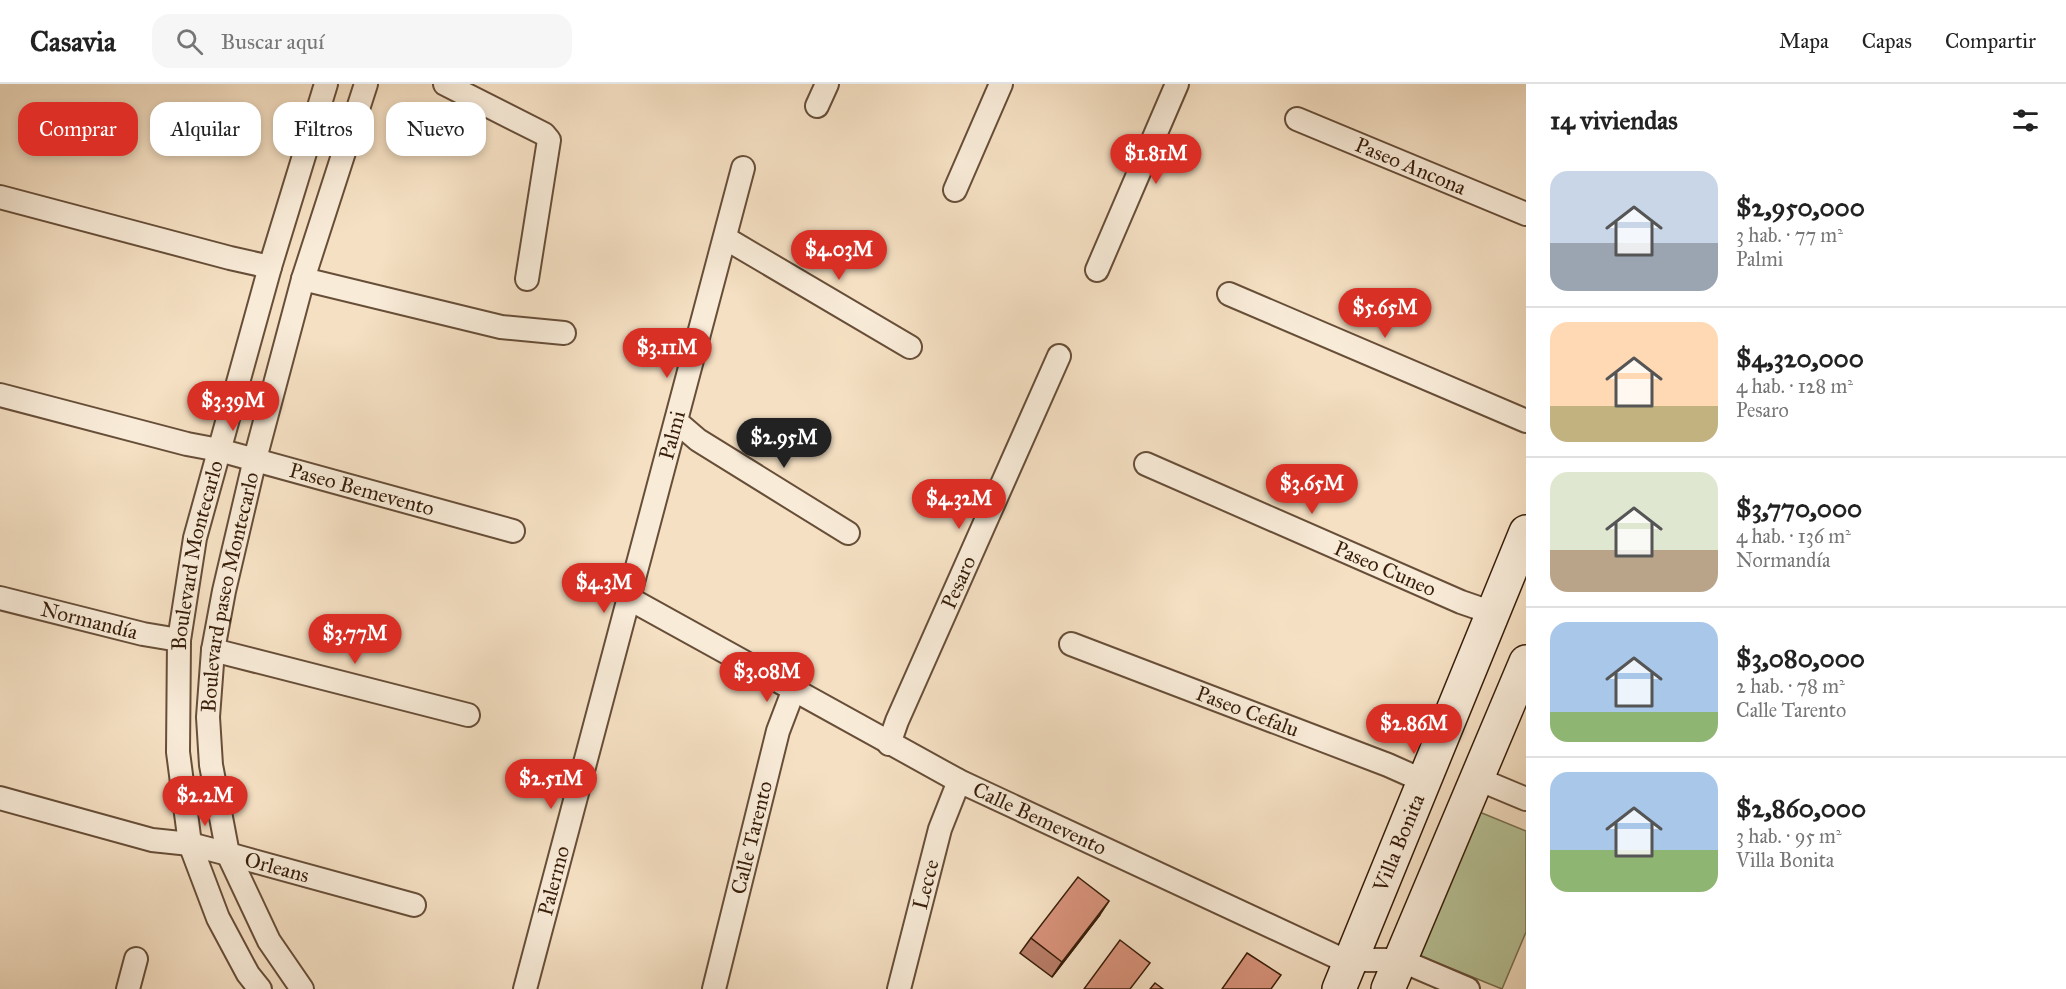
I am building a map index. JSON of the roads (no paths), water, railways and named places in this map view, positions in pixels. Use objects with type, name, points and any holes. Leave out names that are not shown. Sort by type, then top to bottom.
[{"type":"street","name":"Boulevard Montecarlo","points":[[260,989],[248,974],[218,918],[190,844],[178,752],[179,640],[195,538],[270,267],[326,84]]},
{"type":"street","name":"Boulevard paseo Montecarlo","points":[[302,989],[269,941],[228,854],[211,765],[208,717],[213,650],[224,591],[255,459],[303,279],[366,84]]},
{"type":"street","points":[[445,84],[544,134],[549,140],[526,279]]},
{"type":"street","points":[[817,106],[827,84]]},
{"type":"street","points":[[955,190],[1001,84]]},
{"type":"street","points":[[1096,270],[1177,84]]},
{"type":"street","name":"Paseo Ancona","points":[[1296,119],[1526,214]]},
{"type":"street","name":"Palmi","points":[[630,599],[743,168]]},
{"type":"street","points":[[0,197],[270,267]]},
{"type":"street","points":[[725,238],[910,347]]},
{"type":"street","points":[[303,279],[501,327],[564,333]]},
{"type":"street","points":[[1229,294],[1526,421]]},
{"type":"street","name":"Pesaro","points":[[889,744],[897,721],[1059,356]]},
{"type":"street","name":"Paseo Bemevento","points":[[0,395],[187,444],[255,459],[513,531]]},
{"type":"street","points":[[677,422],[698,440],[848,533]]},
{"type":"street","name":"Paseo Cuneo","points":[[1146,464],[1461,602],[1493,613]]},
{"type":"street","name":"Villa Bonita","points":[[1345,975],[1526,532]]},
{"type":"street","name":"Normandía","points":[[0,598],[143,634],[179,640]]},
{"type":"street","name":"Calle Bemevento","points":[[630,599],[958,781],[1338,958],[1345,975],[1394,975],[1468,989]]},
{"type":"street","name":"Palermo","points":[[525,989],[616,642],[630,599]]},
{"type":"street","name":"Paseo Cefalu","points":[[1071,644],[1424,781]]},
{"type":"street","points":[[213,650],[468,715]]},
{"type":"street","points":[[1394,975],[1526,662]]},
{"type":"street","name":"Calle Tarento","points":[[714,989],[778,732],[794,689]]},
{"type":"street","points":[[1478,780],[1526,799]]},
{"type":"street","name":"Lecce","points":[[899,989],[940,829],[958,781]]},
{"type":"street","name":"Orleans","points":[[0,798],[152,840],[190,844],[414,905]]},
{"type":"street","points":[[128,989],[136,959]]}]
